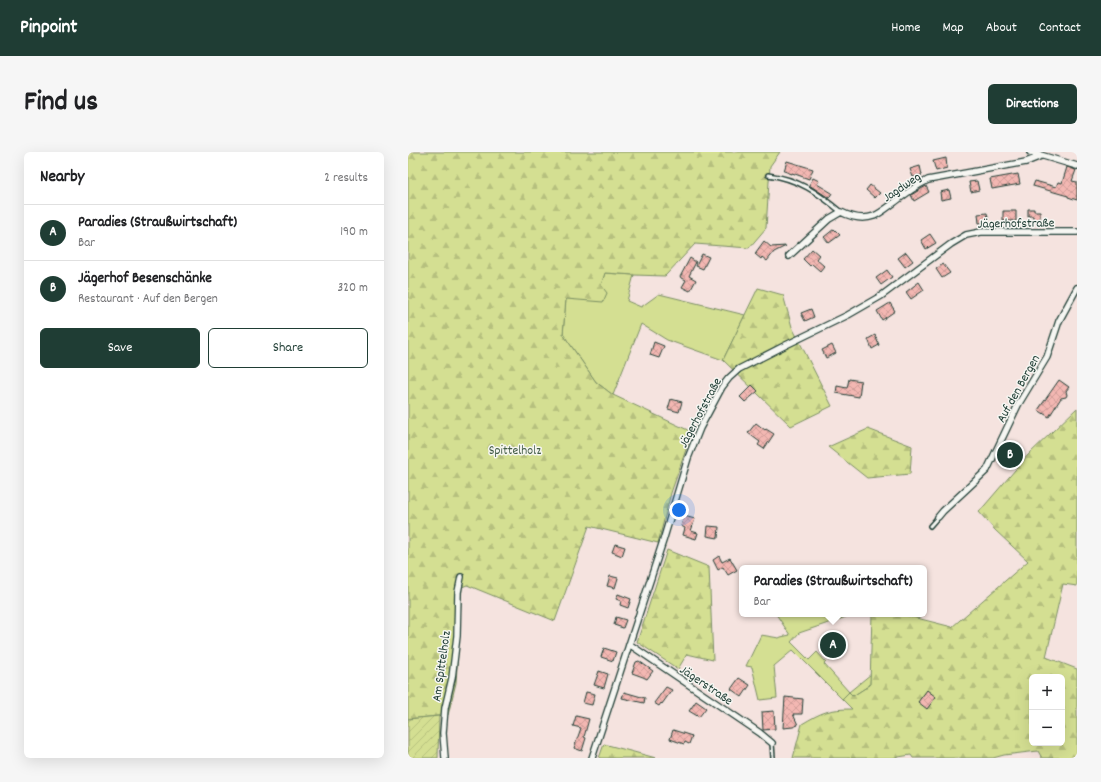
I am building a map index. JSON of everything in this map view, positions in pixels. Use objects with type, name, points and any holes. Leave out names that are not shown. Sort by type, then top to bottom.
[{"type":"street","points":[[1030,152],[1069,162],[1077,166]]},
{"type":"street","name":"Jagdweg","points":[[841,212],[849,216],[860,218],[874,216],[918,185],[928,180],[1026,162],[1041,156]]},
{"type":"street","points":[[789,256],[829,219],[841,212]]},
{"type":"street","name":"Jägerhofstraße","points":[[592,758],[663,541],[688,458],[700,428],[722,387],[739,370],[848,315],[881,296],[951,244],[966,235],[981,232],[1077,232]]},
{"type":"street","name":"Auf den Bergen","points":[[938,517],[987,470],[1018,405],[1047,356],[1059,321],[1077,288]]},
{"type":"street","name":"Am Spittelholz","points":[[445,758],[443,733],[445,708],[452,678],[457,636],[458,592],[461,577]]},
{"type":"street","name":"Jägerstraße","points":[[629,644],[760,733],[772,743]]},
{"type":"lane","points":[[768,175],[780,176],[794,181],[818,193],[841,212]]},
{"type":"lane","name":"Auf den Bergen","points":[[930,526],[938,517]]},
{"type":"lane","points":[[772,743],[773,758]]},
{"type":"green space","name":"Spittelholz","points":[[408,152],[780,152],[770,166],[766,228],[749,248],[695,244],[665,276],[605,273],[601,285],[607,293],[603,302],[566,299],[563,334],[596,382],[613,395],[692,432],[671,493],[658,543],[589,526],[555,621],[467,585],[462,587],[456,683],[448,715],[408,719]]},
{"type":"green space","points":[[605,273],[634,275],[627,301],[641,307],[659,294],[745,315],[723,360],[667,340],[641,324],[613,395],[596,382],[563,334],[566,299],[601,285]]},
{"type":"green space","points":[[758,288],[783,295],[792,327],[832,406],[791,426],[723,360]]},
{"type":"green space","points":[[1077,408],[1077,586],[1063,584],[1046,657],[1077,669],[1077,758],[1042,758],[1038,751],[1004,755],[993,758],[913,758],[911,755],[892,758],[793,758],[802,724],[826,712],[852,709],[842,699],[849,692],[853,696],[870,685],[872,617],[913,617],[952,627],[1028,561],[995,530],[979,512],[1028,455]]},
{"type":"green space","points":[[868,429],[912,446],[910,474],[867,478],[828,447]]},
{"type":"green space","points":[[667,550],[709,567],[713,660],[687,654],[678,669],[637,642]]},
{"type":"green space","points":[[778,617],[846,617],[799,633],[791,642],[809,660],[817,652],[826,662],[824,664],[849,692],[842,699],[793,650],[774,666],[777,698],[760,700],[752,667],[746,666],[761,635],[779,638],[790,635]]},
{"type":"green space","points":[[871,674],[870,685],[853,696],[849,692]]},
{"type":"green space","points":[[439,716],[438,758],[408,758],[408,719]]},
{"type":"green space","points":[[604,744],[656,758],[599,758]]},
{"type":"building","points":[[946,158],[947,168],[936,171],[933,161]]},
{"type":"building","points":[[787,161],[813,169],[809,179],[784,171]]},
{"type":"building","points":[[920,166],[922,175],[913,177],[910,169]]},
{"type":"building","points":[[1067,167],[1076,170],[1072,181],[1077,182],[1077,200],[1033,186],[1035,181],[1056,187],[1058,182],[1062,183]]},
{"type":"building","points":[[1018,174],[1020,184],[992,189],[990,179]]},
{"type":"building","points":[[813,178],[819,181],[817,184],[832,193],[829,198],[809,185]]},
{"type":"building","points":[[977,181],[979,190],[971,192],[969,182]]},
{"type":"building","points":[[870,185],[880,193],[875,198],[866,190]]},
{"type":"building","points":[[926,186],[929,192],[914,201],[911,195]]},
{"type":"building","points":[[949,190],[951,198],[941,200],[940,192]]},
{"type":"building","points":[[1028,209],[1040,211],[1040,221],[1033,221],[1033,216],[1028,216]]},
{"type":"building","points":[[1003,211],[1016,211],[1016,221],[1003,221]]},
{"type":"building","points":[[987,213],[989,222],[979,223],[978,214]]},
{"type":"building","points":[[834,229],[840,235],[829,243],[824,237]]},
{"type":"building","points":[[930,234],[936,243],[926,249],[921,240]]},
{"type":"building","points":[[764,241],[771,247],[786,246],[774,252],[767,261],[762,257],[761,259],[755,254]]},
{"type":"building","points":[[812,249],[819,255],[816,259],[824,266],[820,271],[812,264],[810,266],[803,259]]},
{"type":"building","points":[[906,252],[913,261],[905,267],[898,258]]},
{"type":"building","points":[[702,254],[709,257],[703,269],[696,266]]},
{"type":"building","points":[[690,258],[696,262],[689,276],[696,280],[690,291],[682,287],[686,280],[680,277]]},
{"type":"building","points":[[943,264],[950,273],[942,278],[936,269]]},
{"type":"building","points":[[887,270],[892,277],[881,285],[876,278]]},
{"type":"building","points":[[919,282],[924,290],[911,299],[906,292]]},
{"type":"building","points":[[890,303],[895,311],[882,320],[877,311]]},
{"type":"building","points":[[811,309],[814,317],[805,321],[801,313]]},
{"type":"building","points":[[875,335],[879,345],[872,349],[868,339]]},
{"type":"building","points":[[654,342],[664,346],[659,358],[650,355]]},
{"type":"building","points":[[832,345],[836,353],[826,358],[822,350]]},
{"type":"building","points":[[849,379],[861,381],[859,397],[836,393],[837,386],[847,388]]},
{"type":"building","points":[[1059,380],[1069,387],[1066,391],[1067,395],[1066,397],[1061,398],[1049,417],[1038,410]]},
{"type":"building","points":[[752,385],[758,391],[745,402],[740,397]]},
{"type":"building","points":[[671,399],[682,402],[679,412],[668,409]]},
{"type":"building","points":[[756,423],[765,430],[766,429],[774,434],[764,449],[758,445],[760,442],[748,433]]},
{"type":"building","points":[[1010,450],[1020,456],[1015,463],[1006,457]]},
{"type":"building","points":[[684,516],[695,519],[691,531],[698,533],[696,539],[683,535],[685,528],[681,526]]},
{"type":"building","points":[[708,526],[719,527],[718,538],[707,536]]},
{"type":"building","points":[[615,544],[625,547],[622,556],[612,552]]},
{"type":"building","points":[[719,556],[722,562],[730,558],[737,570],[728,575],[723,567],[718,570],[713,560]]},
{"type":"building","points":[[610,576],[618,578],[615,588],[607,586]]},
{"type":"building","points":[[618,594],[631,599],[628,608],[620,605],[621,601],[616,599]]},
{"type":"building","points":[[616,617],[626,620],[623,628],[614,625]]},
{"type":"building","points":[[604,648],[616,652],[613,661],[601,657]]},
{"type":"building","points":[[639,661],[653,671],[647,679],[632,673],[636,662]]},
{"type":"building","points":[[599,671],[608,674],[604,688],[594,685]]},
{"type":"building","points":[[739,678],[750,685],[742,697],[731,689]]},
{"type":"building","points":[[666,687],[672,690],[659,706],[654,703]]},
{"type":"building","points":[[927,690],[936,697],[927,709],[918,702]]},
{"type":"building","points":[[586,692],[595,694],[592,705],[583,703]]},
{"type":"building","points":[[624,692],[645,698],[644,703],[622,698]]},
{"type":"building","points":[[785,697],[803,699],[802,714],[793,714],[798,725],[783,728]]},
{"type":"building","points":[[696,701],[706,708],[699,717],[689,711]]},
{"type":"building","points":[[774,711],[775,729],[763,730],[762,712]]},
{"type":"building","points":[[576,716],[589,719],[582,751],[574,748],[581,728],[573,726]]},
{"type":"building","points":[[673,730],[692,736],[689,744],[685,742],[684,744],[670,739]]},
{"type":"place","name":"Jägerhof Besenschänke","points":[[1010,455]]},
{"type":"place","name":"Paradies (Straußwirtschaft)","points":[[833,645]]}]
